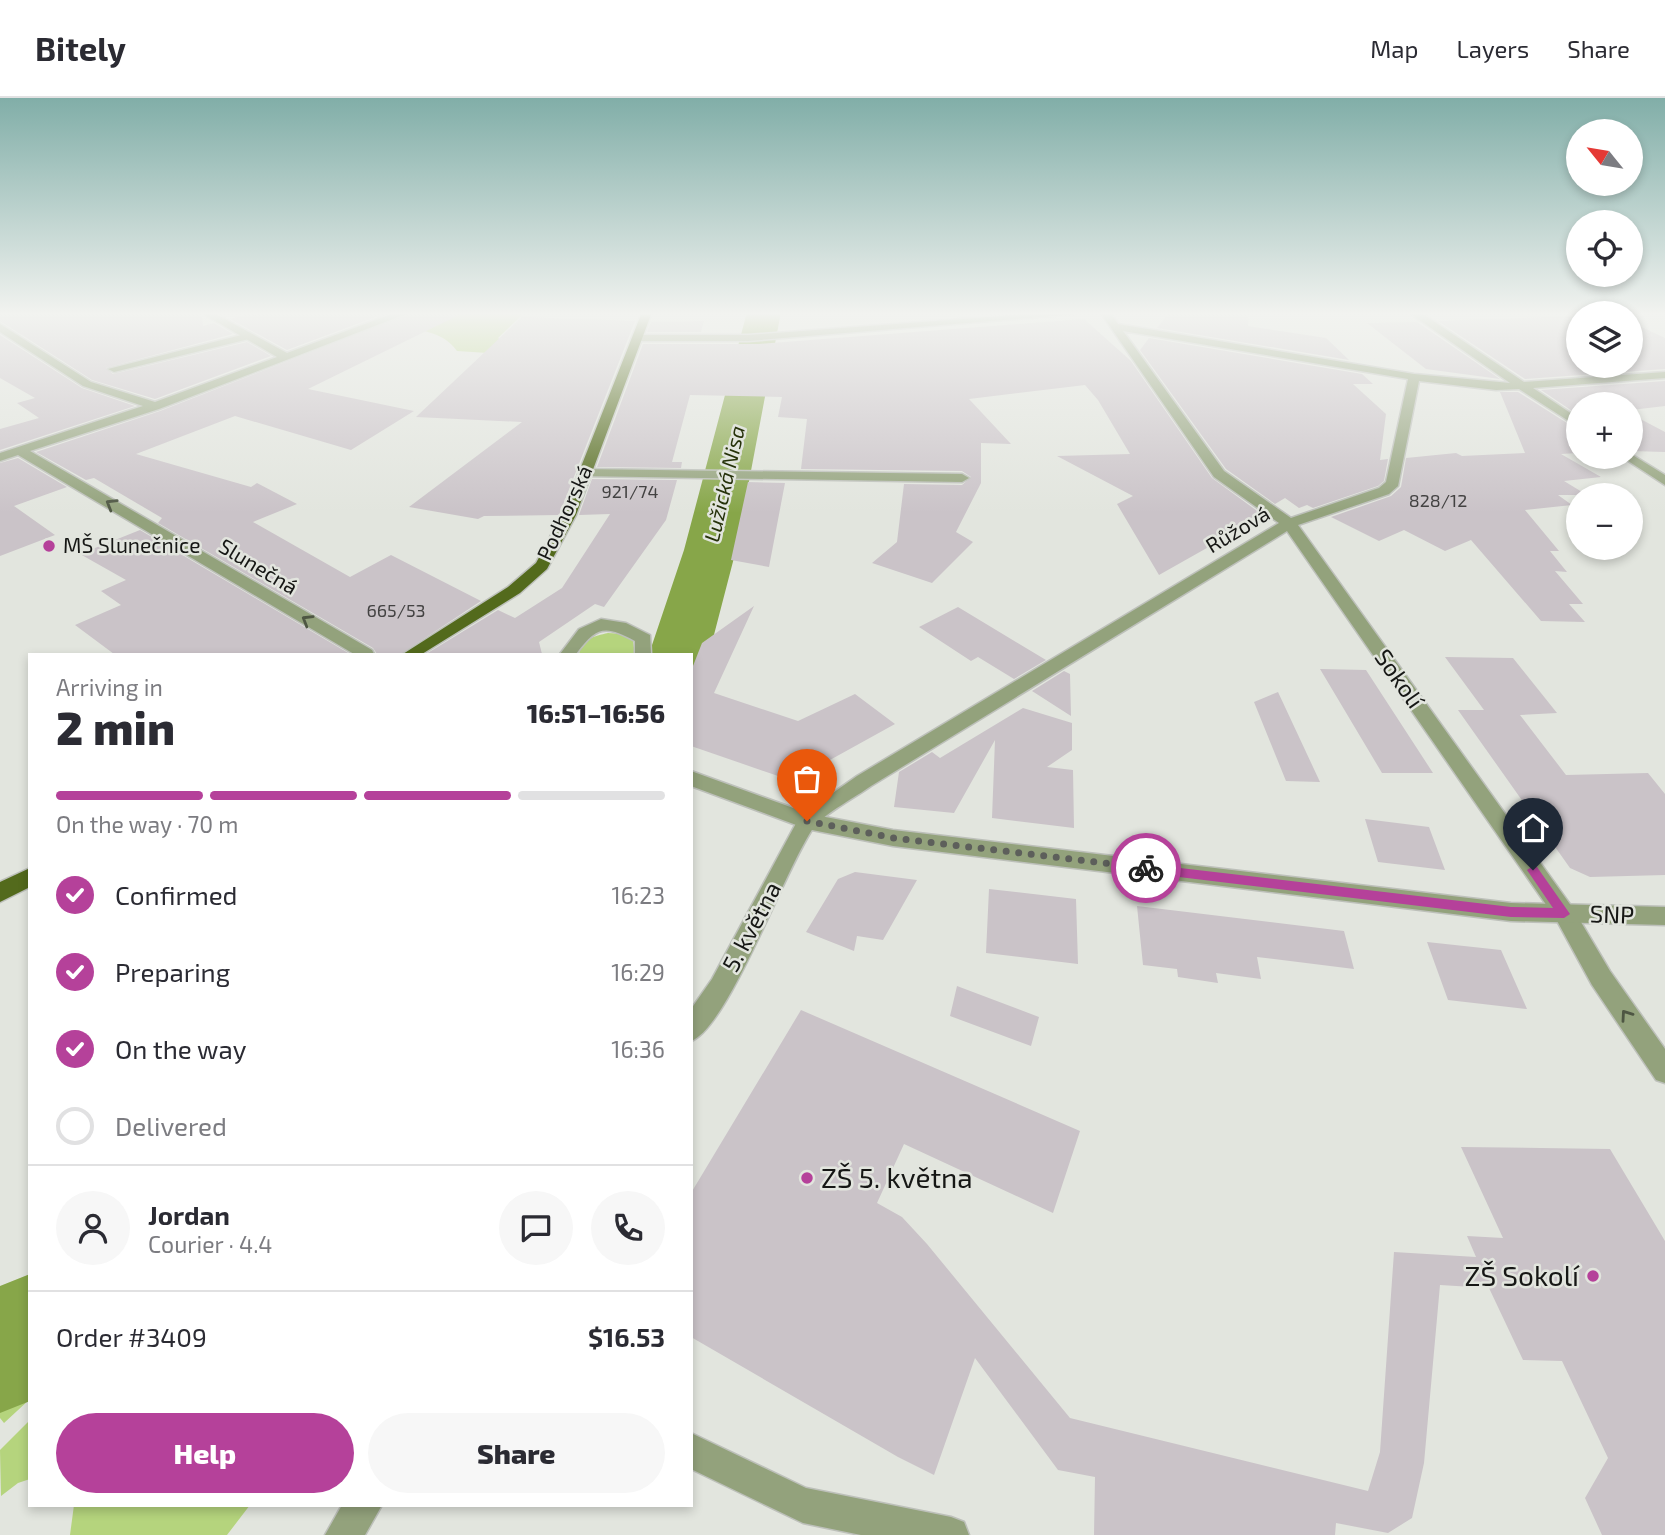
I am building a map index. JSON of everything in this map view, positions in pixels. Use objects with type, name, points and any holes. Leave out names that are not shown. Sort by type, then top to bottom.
[{"type":"main road","name":"Podhorská","points":[[413,653],[503,598],[542,566],[569,515],[621,379]]},
{"type":"main road","points":[[0,893],[28,877]]},
{"type":"street","points":[[78,379],[155,406]]},
{"type":"street","points":[[0,457],[155,406],[225,379]]},
{"type":"street","name":"Sokolí","points":[[1152,379],[1219,474],[1289,523],[1564,914],[1601,978],[1665,1071]]},
{"type":"street","name":"Růžová","points":[[807,821],[864,781],[1289,523],[1384,491],[1393,483],[1414,379]]},
{"type":"street","points":[[1426,379],[1456,384],[1524,386],[1613,379]]},
{"type":"street","points":[[1514,379],[1566,414]]},
{"type":"street","name":"Slunečná","points":[[20,451],[364,653]]},
{"type":"street","points":[[1643,466],[1665,481]]},
{"type":"street","points":[[584,473],[962,478]]},
{"type":"street","points":[[569,653],[590,627],[607,623],[620,625],[644,639],[643,653]]},
{"type":"street","name":"SNP","points":[[693,779],[807,821],[935,843],[1511,912],[1665,916]]},
{"type":"street","name":"5. května","points":[[693,1027],[721,986],[807,821]]},
{"type":"street","points":[[693,1451],[803,1504],[951,1535]]},
{"type":"street","points":[[343,1535],[363,1507]]},
{"type":"green space","points":[[608,633],[623,634],[633,641],[635,653],[579,653],[593,637]]},
{"type":"green space","points":[[28,1366],[28,1401],[4,1423],[0,1418],[0,1393]]},
{"type":"green space","points":[[28,1422],[28,1480],[18,1483],[1,1496],[0,1450]]},
{"type":"green space","points":[[74,1507],[248,1507],[227,1535],[70,1535]]},
{"type":"building","points":[[2,379],[68,379],[82,388],[135,406],[0,450],[0,429],[39,418],[17,403],[35,398]]},
{"type":"building","points":[[91,379],[209,379],[155,399]]},
{"type":"building","points":[[242,379],[328,379],[308,389],[414,411],[351,450],[235,416],[136,454],[251,487],[257,483],[297,504],[253,522],[350,577],[391,555],[481,601],[403,653],[376,653],[373,648],[158,523],[162,518],[94,478],[86,480],[36,452],[160,411]]},
{"type":"building","points":[[456,379],[612,379],[559,515],[484,516],[478,519],[409,507],[522,422],[416,417]]},
{"type":"building","points":[[630,379],[1144,379],[1212,478],[1260,513],[1216,538],[1221,540],[1159,575],[1117,504],[1133,496],[1057,456],[1130,454],[1098,400],[1085,385],[969,399],[1011,444],[981,443],[981,483],[956,532],[973,542],[932,583],[872,563],[897,542],[904,484],[962,485],[971,477],[962,471],[801,469],[807,419],[778,417],[782,397],[690,395],[672,462],[682,462],[681,468],[597,467]]},
{"type":"building","points":[[1161,379],[1368,379],[1373,384],[1353,384],[1386,414],[1380,460],[1388,459],[1384,481],[1378,486],[1313,508],[1307,505],[1299,508],[1285,498],[1275,504],[1226,469]]},
{"type":"building","points":[[1665,381],[1665,406],[1643,409],[1643,392],[1566,392],[1566,407],[1541,390]]},
{"type":"building","points":[[1500,392],[1518,392],[1566,422],[1566,454],[1561,454],[1566,457],[1566,469],[1587,469],[1601,477],[1564,481],[1567,483],[1566,495],[1558,495],[1566,501],[1566,506],[1525,510],[1559,551],[1550,551],[1567,572],[1555,571],[1583,604],[1569,604],[1585,622],[1541,621],[1471,540],[1445,551],[1404,530],[1379,541],[1331,517],[1391,496],[1401,487],[1406,458],[1456,453],[1462,456],[1525,453]]},
{"type":"building","points":[[1643,420],[1665,432],[1665,452],[1643,451]]},
{"type":"building","points":[[18,458],[67,487],[14,506],[55,535],[0,556],[0,463]]},
{"type":"building","points":[[592,479],[677,480],[666,520],[604,607],[595,604],[539,642],[542,653],[428,653],[498,610],[515,618],[562,588],[610,514],[579,515]]},
{"type":"building","points":[[748,482],[785,483],[769,567],[731,560]]},
{"type":"building","points":[[140,530],[348,653],[113,653],[75,625],[121,605],[101,591],[126,580],[80,554]]},
{"type":"building","points":[[754,606],[714,693],[798,721],[855,694],[895,724],[801,776],[781,777],[693,747],[693,666],[702,643]]},
{"type":"building","points":[[958,607],[1046,660],[1014,679],[978,657],[971,661],[919,627]]},
{"type":"building","points":[[1445,657],[1513,658],[1557,713],[1520,715],[1566,775],[1648,773],[1665,794],[1665,875],[1590,877],[1570,868],[1458,710],[1484,710]]},
{"type":"building","points":[[1320,669],[1366,670],[1433,773],[1382,773]]},
{"type":"building","points":[[1064,671],[1070,674],[1071,716],[1032,691]]},
{"type":"building","points":[[1278,692],[1320,782],[1286,781],[1254,702]]},
{"type":"building","points":[[1023,708],[1072,723],[1072,750],[1047,767],[1073,770],[1074,828],[992,818],[995,740],[954,813],[894,807],[899,772],[932,752],[940,758]]},
{"type":"building","points":[[1365,819],[1429,827],[1445,870],[1378,862]]},
{"type":"building","points":[[855,872],[917,880],[883,940],[857,936],[854,951],[806,932],[838,879]]},
{"type":"building","points":[[989,889],[1076,899],[1078,964],[986,953]]},
{"type":"building","points":[[1137,906],[1344,931],[1354,969],[1257,957],[1261,979],[1216,973],[1218,983],[1178,977],[1177,969],[1143,965]]},
{"type":"building","points":[[1427,942],[1501,950],[1527,1009],[1448,1000]]},
{"type":"building","points":[[957,986],[1039,1017],[1031,1046],[950,1016]]},
{"type":"building","points":[[801,1010],[1080,1131],[1053,1213],[904,1144],[877,1203],[902,1217],[927,1244],[1070,1418],[1368,1491],[1380,1452],[1394,1252],[1476,1257],[1467,1236],[1503,1238],[1461,1147],[1610,1149],[1665,1241],[1665,1535],[1602,1535],[1585,1498],[1608,1458],[1562,1361],[1523,1360],[1489,1288],[1440,1285],[1424,1463],[1412,1518],[1388,1533],[1336,1523],[1335,1535],[1094,1535],[1095,1477],[1058,1470],[975,1358],[934,1475],[898,1457],[693,1338],[693,1190]]},
{"type":"waterway","name":"Lužická Nisa","points":[[679,653],[710,550],[749,379]]},
{"type":"waterway","name":"Lužická Nisa","points":[[0,1357],[28,1331]]},
{"type":"way so far","points":[[807,821],[894,838],[1146,868]]},
{"type":"place","name":"MŠ Slunečnice","points":[[49,546]]},
{"type":"place","name":"ZŠ 5. května","points":[[807,1178]]},
{"type":"place","name":"ZŠ Sokolí","points":[[1593,1276]]},
{"type":"route","points":[[1146,868],[1511,912],[1564,914],[1533,870]]}]
